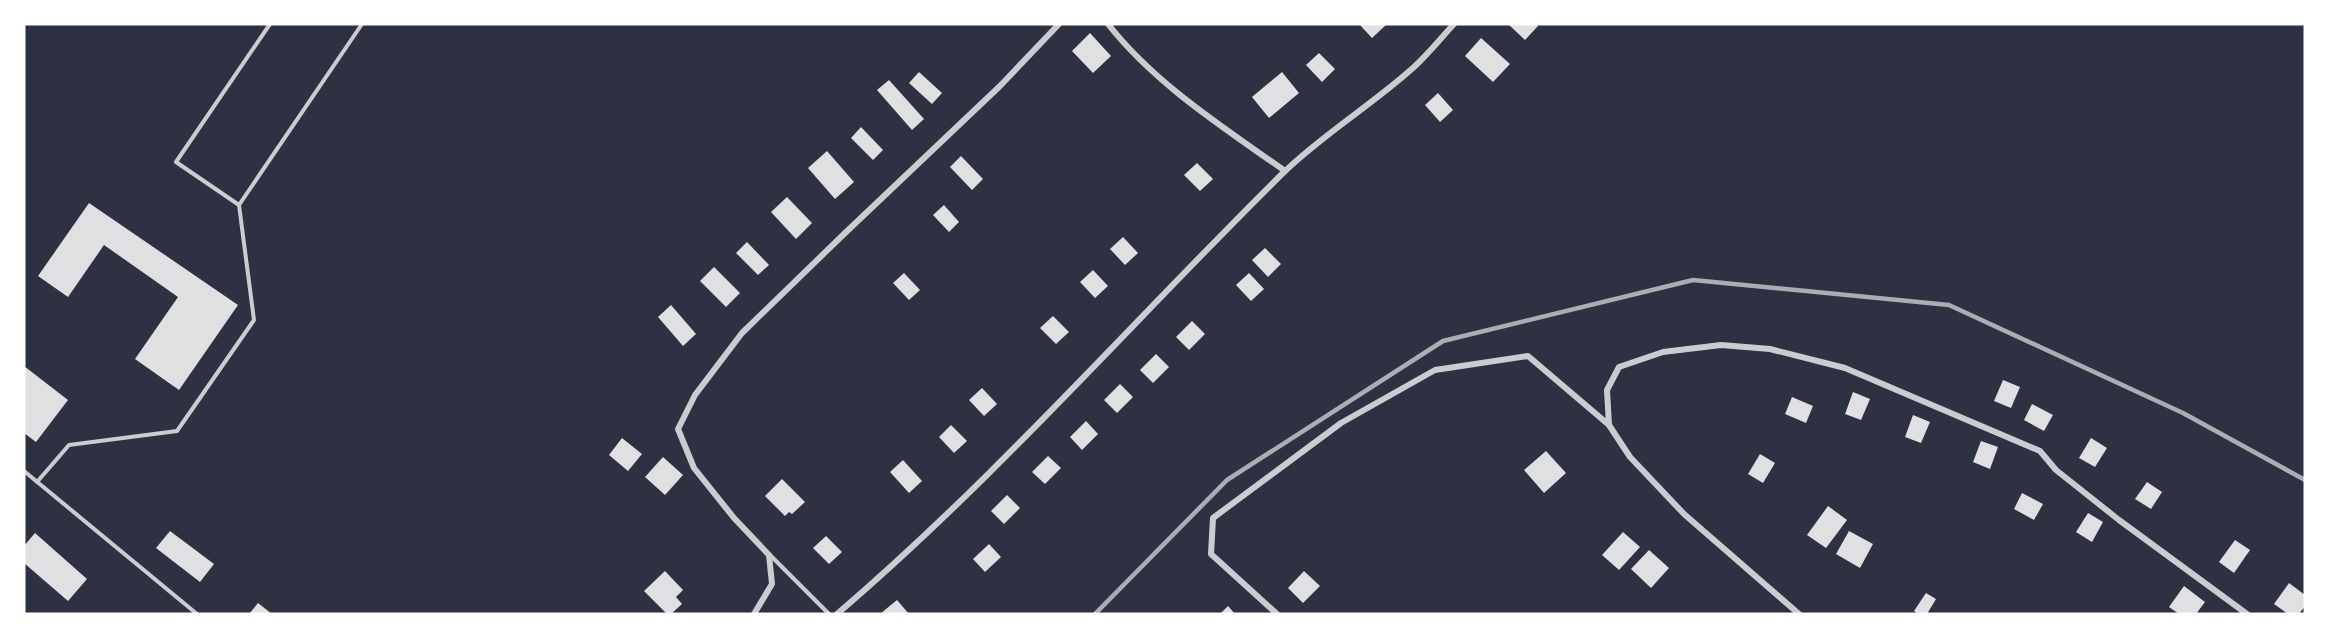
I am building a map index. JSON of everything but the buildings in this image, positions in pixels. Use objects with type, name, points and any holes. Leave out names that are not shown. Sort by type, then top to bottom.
[{"type":"street","points":[[754,614],[772,584],[769,555],[734,518],[694,468],[678,429],[695,395],[742,333],[1000,86],[1059,24]]},
{"type":"street","points":[[1108,24],[1122,42],[1161,78],[1285,171]]},
{"type":"street","points":[[837,614],[889,570],[976,486],[1285,171],[1414,67],[1454,24]]},
{"type":"street","points":[[1609,425],[1607,390],[1619,367],[1663,352],[1721,345],[1770,349],[1845,368],[2040,451],[2056,470],[2119,520],[2247,614]]},
{"type":"street","points":[[1277,614],[1211,554],[1213,518],[1341,423],[1435,370],[1528,356],[1609,425],[1630,457],[1684,514],[1799,614]]},
{"type":"lane","points":[[239,205],[176,162],[270,24]]},
{"type":"lane","points":[[37,482],[69,445],[177,431],[254,320],[239,205],[362,24]]},
{"type":"lane","points":[[24,471],[197,614]]},
{"type":"lane","points":[[769,555],[829,614]]},
{"type":"railway","points":[[1095,614],[1227,480],[1443,341],[1693,280],[1949,305],[2183,413],[2305,480]]}]
